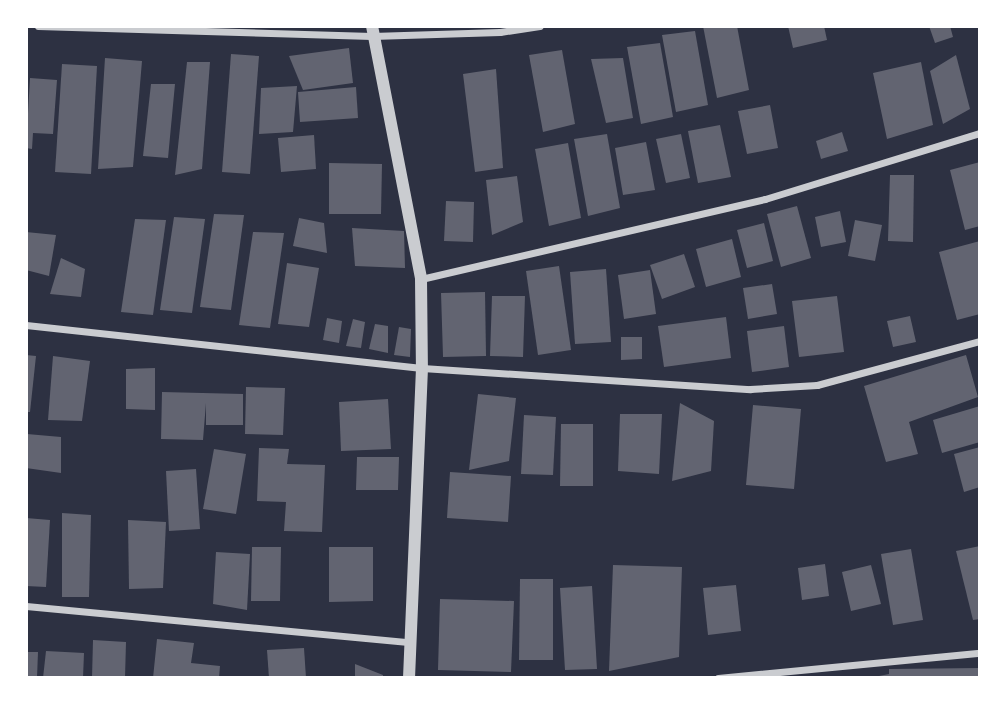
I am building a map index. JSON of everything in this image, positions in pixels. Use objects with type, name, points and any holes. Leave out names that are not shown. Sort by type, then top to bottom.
[{"type":"street","points":[[38,26],[372,31],[540,26]]},
{"type":"street","points":[[372,31],[421,279],[422,368],[408,642],[409,678]]},
{"type":"street","points":[[421,279],[765,200],[980,133]]},
{"type":"street","points":[[26,325],[422,368],[750,388],[817,385],[980,341]]},
{"type":"street","points":[[26,606],[408,642]]},
{"type":"street","points":[[718,678],[980,653]]},
{"type":"building","points":[[703,26],[737,26],[749,90],[717,98]]},
{"type":"building","points":[[788,26],[824,26],[827,40],[793,48]]},
{"type":"building","points":[[929,26],[950,26],[953,37],[935,43]]},
{"type":"building","points":[[695,31],[708,105],[676,112],[662,35]]},
{"type":"building","points":[[660,43],[673,117],[641,124],[627,47]]},
{"type":"building","points":[[349,48],[353,83],[303,90],[289,56]]},
{"type":"building","points":[[562,50],[575,124],[543,132],[529,55]]},
{"type":"building","points":[[231,54],[259,56],[250,174],[222,172]]},
{"type":"building","points":[[956,55],[970,109],[943,124],[930,71]]},
{"type":"building","points":[[105,58],[142,61],[133,167],[98,169]]},
{"type":"building","points":[[623,58],[633,118],[606,123],[591,59]]},
{"type":"building","points":[[187,62],[210,62],[202,169],[175,175]]},
{"type":"building","points":[[921,62],[933,125],[887,139],[873,73]]},
{"type":"building","points":[[62,64],[97,66],[91,174],[55,172]]},
{"type":"building","points":[[496,69],[503,168],[475,172],[463,74]]},
{"type":"building","points":[[30,78],[57,80],[53,134],[33,133],[32,149],[26,148]]},
{"type":"building","points":[[151,84],[175,84],[168,158],[143,156]]},
{"type":"building","points":[[297,86],[293,132],[259,134],[261,88]]},
{"type":"building","points":[[356,87],[358,118],[300,122],[298,92]]},
{"type":"building","points":[[770,105],[778,148],[747,154],[738,111]]},
{"type":"building","points":[[720,125],[731,177],[698,183],[688,131]]},
{"type":"building","points":[[842,132],[848,151],[821,159],[816,141]]},
{"type":"building","points":[[607,134],[620,208],[588,216],[574,139]]},
{"type":"building","points":[[681,134],[690,178],[666,183],[656,139]]},
{"type":"building","points":[[314,135],[316,169],[281,172],[278,138]]},
{"type":"building","points":[[646,142],[655,190],[623,195],[615,148]]},
{"type":"building","points":[[568,143],[581,218],[549,226],[535,149]]},
{"type":"building","points":[[980,162],[980,226],[965,230],[950,170]]},
{"type":"building","points":[[329,163],[382,164],[381,214],[329,214]]},
{"type":"building","points":[[890,175],[914,175],[913,242],[888,241]]},
{"type":"building","points":[[517,176],[523,222],[492,235],[486,180]]},
{"type":"building","points":[[446,201],[474,202],[473,242],[444,241]]},
{"type":"building","points":[[797,206],[811,258],[781,267],[767,214]]},
{"type":"building","points":[[840,211],[846,242],[821,247],[815,217]]},
{"type":"building","points":[[214,214],[244,215],[231,310],[200,307]]},
{"type":"building","points":[[174,217],[205,219],[192,313],[160,310]]},
{"type":"building","points":[[299,218],[324,223],[327,253],[293,246]]},
{"type":"building","points":[[135,219],[166,220],[153,315],[121,312]]},
{"type":"building","points":[[855,220],[882,225],[875,261],[848,256]]},
{"type":"building","points":[[764,223],[773,261],[747,268],[737,230]]},
{"type":"building","points":[[352,228],[404,231],[405,268],[355,266]]},
{"type":"building","points":[[26,232],[56,235],[49,276],[26,270]]},
{"type":"building","points":[[253,232],[284,233],[270,328],[239,325]]},
{"type":"building","points":[[732,239],[741,277],[706,287],[696,249]]},
{"type":"building","points":[[980,241],[980,314],[957,320],[939,252]]},
{"type":"building","points":[[684,254],[695,287],[662,299],[650,265]]},
{"type":"building","points":[[61,258],[85,269],[81,297],[50,294]]},
{"type":"building","points":[[287,263],[319,268],[309,327],[278,324]]},
{"type":"building","points":[[559,266],[571,350],[538,355],[526,271]]},
{"type":"building","points":[[606,269],[611,342],[575,344],[570,272]]},
{"type":"building","points":[[650,270],[656,314],[624,319],[618,275]]},
{"type":"building","points":[[772,284],[777,314],[748,319],[743,288]]},
{"type":"building","points":[[485,292],[486,356],[443,357],[441,293]]},
{"type":"building","points":[[492,296],[525,296],[523,357],[490,356]]},
{"type":"building","points":[[837,296],[844,352],[799,357],[792,301]]},
{"type":"building","points":[[910,316],[916,342],[893,347],[887,321]]},
{"type":"building","points":[[726,317],[731,358],[664,367],[658,326]]},
{"type":"building","points":[[327,318],[342,321],[339,343],[323,340]]},
{"type":"building","points":[[353,319],[365,322],[361,348],[346,346]]},
{"type":"building","points":[[375,324],[388,326],[388,353],[369,349]]},
{"type":"building","points":[[784,326],[789,367],[752,372],[747,331]]},
{"type":"building","points":[[399,327],[411,329],[410,357],[394,355]]},
{"type":"building","points":[[621,337],[642,337],[642,359],[621,360]]},
{"type":"building","points":[[26,355],[36,356],[30,412],[26,412]]},
{"type":"building","points":[[966,355],[978,397],[909,422],[918,454],[886,462],[864,386]]},
{"type":"building","points":[[53,356],[90,361],[82,421],[48,420]]},
{"type":"building","points":[[155,368],[155,410],[126,409],[126,369]]},
{"type":"building","points":[[246,387],[285,388],[283,435],[245,434]]},
{"type":"building","points":[[162,392],[243,394],[243,425],[206,425],[206,403],[203,440],[161,439]]},
{"type":"building","points":[[478,394],[516,398],[509,461],[469,470]]},
{"type":"building","points":[[388,399],[391,449],[341,451],[339,402]]},
{"type":"building","points":[[680,403],[714,421],[711,471],[672,481]]},
{"type":"building","points":[[753,405],[801,409],[794,489],[746,485]]},
{"type":"building","points":[[980,406],[980,442],[942,453],[933,420]]},
{"type":"building","points":[[620,414],[662,414],[659,474],[618,471]]},
{"type":"building","points":[[524,415],[556,417],[553,475],[521,474]]},
{"type":"building","points":[[561,424],[593,424],[593,486],[560,486]]},
{"type":"building","points":[[27,434],[61,437],[61,473],[26,468]]},
{"type":"building","points":[[980,447],[980,487],[964,492],[954,454]]},
{"type":"building","points":[[259,448],[289,449],[287,464],[325,465],[322,532],[284,531],[286,502],[257,501]]},
{"type":"building","points":[[214,449],[246,454],[236,514],[203,509]]},
{"type":"building","points":[[357,457],[399,457],[398,490],[356,490]]},
{"type":"building","points":[[196,469],[200,529],[169,531],[166,471]]},
{"type":"building","points":[[450,472],[511,476],[508,522],[447,518]]},
{"type":"building","points":[[62,513],[91,515],[89,597],[62,597]]},
{"type":"building","points":[[26,518],[50,520],[46,587],[26,586]]},
{"type":"building","points":[[128,520],[166,522],[163,588],[129,589]]},
{"type":"building","points":[[980,546],[980,619],[973,620],[956,551]]},
{"type":"building","points":[[252,547],[281,547],[280,601],[251,601]]},
{"type":"building","points":[[329,547],[373,547],[373,601],[329,602]]},
{"type":"building","points":[[911,549],[923,620],[893,625],[881,554]]},
{"type":"building","points":[[216,552],[250,554],[247,610],[213,604]]},
{"type":"building","points":[[825,564],[829,596],[802,600],[798,568]]},
{"type":"building","points":[[613,565],[682,567],[679,657],[609,671]]},
{"type":"building","points":[[871,565],[881,604],[851,611],[842,572]]},
{"type":"building","points":[[520,579],[553,579],[553,660],[519,660]]},
{"type":"building","points":[[736,585],[741,631],[708,635],[703,588]]},
{"type":"building","points":[[592,586],[597,669],[565,670],[560,588]]},
{"type":"building","points":[[440,599],[514,601],[511,672],[438,670]]},
{"type":"building","points":[[157,639],[194,643],[191,663],[220,666],[219,678],[153,678]]},
{"type":"building","points":[[93,640],[126,642],[125,678],[92,678]]},
{"type":"building","points":[[304,648],[306,678],[269,678],[267,650]]},
{"type":"building","points":[[46,651],[84,653],[83,678],[43,678]]},
{"type":"building","points":[[26,652],[38,652],[37,678],[26,678]]},
{"type":"building","points":[[355,664],[383,675],[383,678],[355,678]]},
{"type":"building","points":[[980,668],[980,678],[869,678],[889,674],[889,669]]}]
